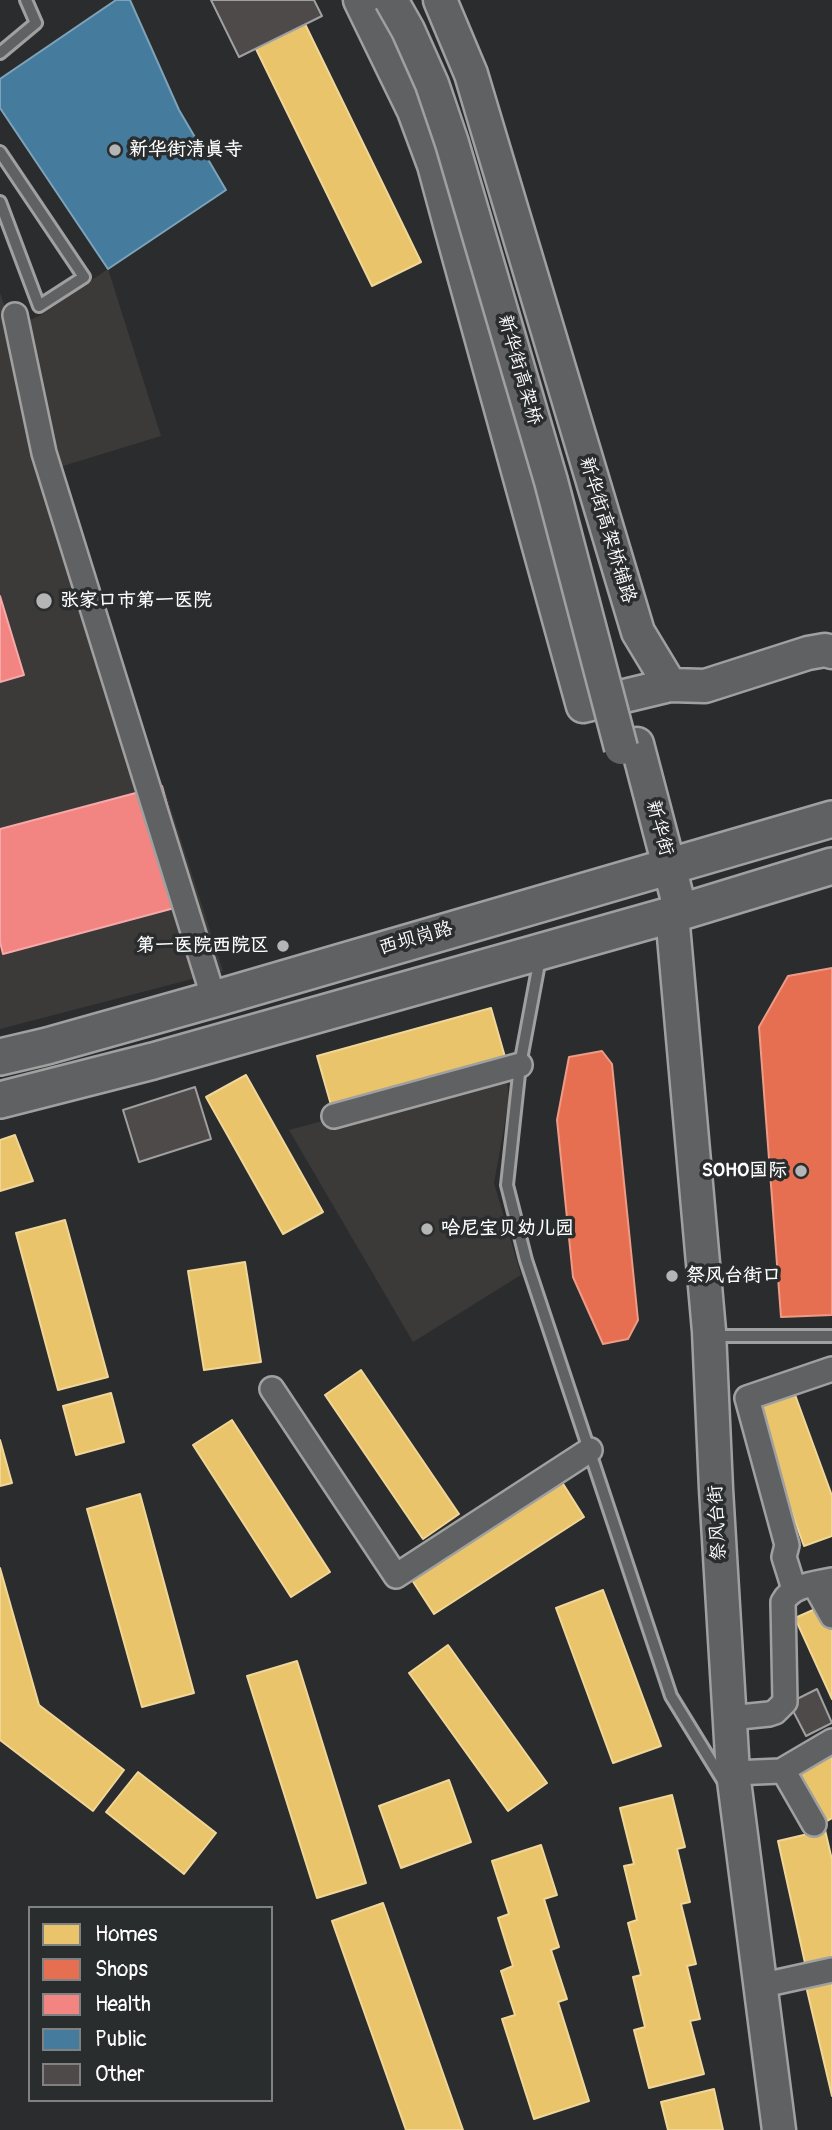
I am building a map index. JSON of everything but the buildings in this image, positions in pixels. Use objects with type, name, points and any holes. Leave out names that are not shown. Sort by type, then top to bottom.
[{"type":"main road","points":[[360,0],[414,111],[434,164],[583,706],[670,685],[705,686],[808,653],[825,650],[832,653]]},
{"type":"main road","name":"新华街高架桥","points":[[391,0],[432,83],[452,143],[629,746]]},
{"type":"main road","name":"新华街高架桥","points":[[407,0],[425,31],[445,77],[564,472],[629,746]]},
{"type":"main road","name":"新华街高架桥辅路","points":[[440,0],[471,74],[638,632],[670,685]]},
{"type":"main road","points":[[450,224],[510,208]]},
{"type":"main road","name":"新华街","points":[[629,746],[672,914]]},
{"type":"main road","name":"西坝岗路","points":[[0,1057],[214,999],[832,819]]},
{"type":"main road","points":[[0,1100],[153,1061],[832,866]]},
{"type":"main road","name":"祭风台街","points":[[672,914],[710,1336],[735,1788],[779,2130]]},
{"type":"street","points":[[15,315],[44,453],[214,999]]},
{"type":"street","points":[[334,1116],[520,1065]]},
{"type":"street","points":[[832,1369],[747,1398],[787,1545],[784,1557],[813,1585],[832,1616]]},
{"type":"street","points":[[272,1389],[396,1576],[590,1450]]},
{"type":"street","points":[[730,1718],[769,1714],[785,1702],[783,1602],[787,1595],[813,1585]]},
{"type":"street","points":[[735,1788],[783,1770],[832,1741]]},
{"type":"street","points":[[783,1770],[814,1824]]},
{"type":"street","points":[[759,1986],[832,1970]]},
{"type":"lane","points":[[0,53],[36,23],[26,0]]},
{"type":"lane","points":[[0,152],[84,277],[39,306],[0,202]]},
{"type":"lane","points":[[541,951],[520,1065],[507,1185],[526,1260],[671,1696],[735,1788]]},
{"type":"lane","points":[[710,1336],[832,1336]]},
{"type":"shaded area","name":"张家口市第一医院","points":[[108,269],[161,436],[50,470],[149,787],[164,787],[223,971],[0,1029],[0,293],[12,328],[41,315]]},
{"type":"shaded area","name":"哈尼宝贝幼儿园","points":[[506,1071],[509,1100],[494,1183],[521,1275],[413,1342],[289,1130]]},
{"type":"place","name":"新华街清真寺","points":[[115,150]]},
{"type":"place","name":"张家口市第一医院","points":[[44,601]]},
{"type":"place","name":"第一医院西院区","points":[[283,946]]},
{"type":"place","name":"SOHO国际","points":[[801,1171]]},
{"type":"place","name":"哈尼宝贝幼儿园","points":[[427,1229]]},
{"type":"place","name":"祭风台街口","points":[[672,1276]]}]
